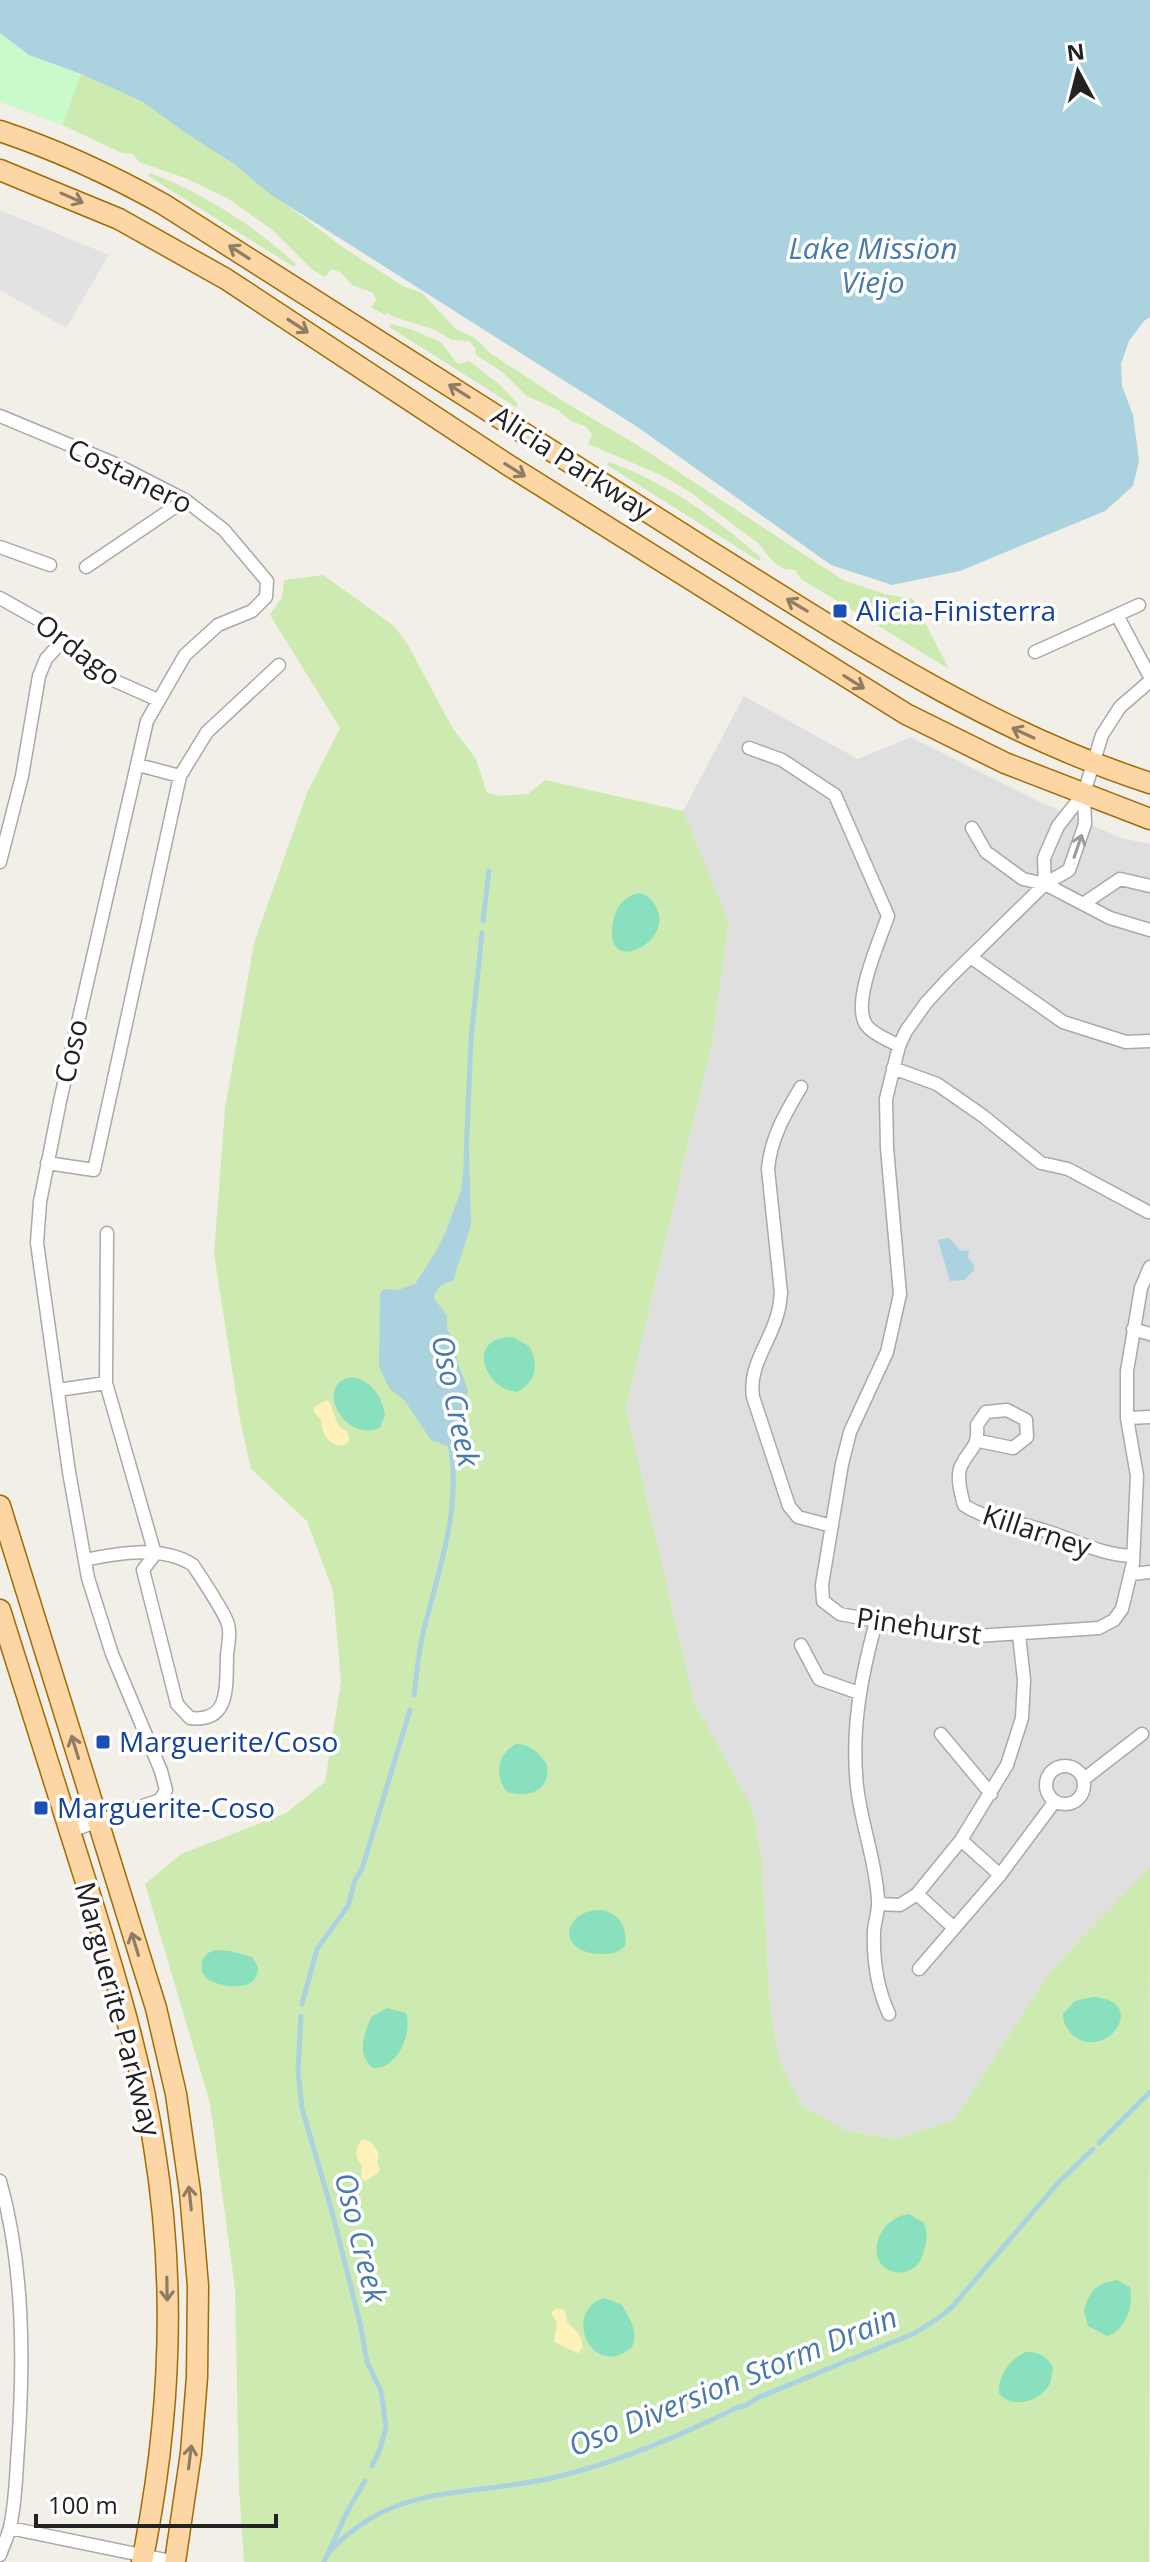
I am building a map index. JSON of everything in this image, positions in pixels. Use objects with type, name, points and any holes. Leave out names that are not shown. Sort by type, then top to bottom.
[{"type":"main road","name":"Alicia Parkway","points":[[0,131],[114,177],[163,204],[774,591],[971,707],[1094,765],[1150,783]]},
{"type":"main road","name":"Alicia Parkway","points":[[0,170],[119,219],[226,279],[532,481],[906,714],[1005,763],[1150,819]]},
{"type":"main road","name":"Marguerite Parkway","points":[[0,1506],[156,2008],[176,2094],[190,2192],[198,2286],[197,2377],[191,2453],[175,2562]]},
{"type":"main road","name":"Marguerite Parkway","points":[[0,1610],[119,1987],[155,2148],[167,2260],[169,2345],[164,2429],[152,2516],[142,2559]]},
{"type":"street","name":"Costanero","points":[[0,416],[113,463],[185,500],[224,530],[267,581],[266,597]]},
{"type":"street","points":[[86,567],[185,500]]},
{"type":"street","points":[[0,547],[50,565]]},
{"type":"street","name":"Coso","points":[[70,1831],[160,1800],[166,1790],[112,1654],[88,1578],[37,1243],[40,1202],[147,721],[185,655],[218,625],[252,611],[266,597]]},
{"type":"street","name":"Ordago","points":[[0,598],[39,620],[113,680],[158,700]]},
{"type":"street","points":[[1035,652],[1139,605]]},
{"type":"street","points":[[1045,884],[1044,858],[1058,826],[1084,793],[1102,735],[1120,707],[1150,679],[1117,615]]},
{"type":"street","points":[[0,862],[22,776],[39,676],[46,659],[63,640]]},
{"type":"street","name":"Coso","points":[[47,1163],[94,1170],[180,776],[207,732],[279,665]]},
{"type":"street","points":[[749,748],[782,760],[835,795],[888,916],[865,986],[862,1016],[870,1030],[899,1046]]},
{"type":"street","points":[[138,765],[180,776]]},
{"type":"street","points":[[801,1087],[777,1127],[769,1153],[781,1293],[778,1313],[756,1363],[751,1383],[789,1506],[798,1517],[832,1526],[850,1432],[887,1352],[900,1294],[887,1148],[886,1099],[899,1046],[926,1003],[1045,884],[1069,870],[1085,824],[1084,793]]},
{"type":"street","points":[[972,828],[986,852],[1023,879],[1045,884],[1110,918],[1150,930]]},
{"type":"street","points":[[1083,904],[1120,879],[1150,886]]},
{"type":"street","points":[[972,958],[1063,1022],[1126,1042],[1150,1041]]},
{"type":"street","points":[[893,1068],[937,1084],[1041,1163],[1068,1169],[1148,1212]]},
{"type":"street","points":[[107,1233],[106,1383],[155,1554]]},
{"type":"street","points":[[1150,1267],[1141,1288],[1127,1371],[1127,1418],[1137,1476],[1132,1574],[1150,1572]]},
{"type":"street","points":[[1133,1329],[1150,1334]]},
{"type":"street","points":[[58,1390],[106,1383]]},
{"type":"street","points":[[1127,1418],[1150,1417]]},
{"type":"street","name":"Killarney","points":[[979,1441],[960,1468],[964,1505],[974,1512],[1037,1528],[1112,1555],[1133,1556]]},
{"type":"street","name":"Pinehurst","points":[[832,1526],[822,1585],[823,1601],[840,1614],[962,1637],[1099,1628],[1114,1620],[1122,1609],[1132,1574]]},
{"type":"street","points":[[85,1560],[123,1552],[155,1554],[184,1559],[193,1565],[229,1625],[222,1706],[214,1715],[202,1719],[190,1718],[177,1704],[143,1570],[155,1554]]},
{"type":"street","points":[[876,1622],[859,1693],[854,1747],[857,1787],[879,1904],[874,1930],[877,1978],[889,2014]]},
{"type":"street","points":[[879,1904],[900,1905],[917,1894],[961,1840],[1007,1765],[1022,1718],[1024,1680],[1019,1635]]},
{"type":"street","points":[[801,1645],[819,1679],[859,1693]]},
{"type":"street","points":[[941,1734],[991,1794]]},
{"type":"street","points":[[1084,1779],[1142,1734]]},
{"type":"street","points":[[1069,1765],[1084,1779],[1084,1789],[1076,1801],[1055,1801],[1049,1796],[1045,1784],[1047,1777],[1054,1769],[1069,1765]]},
{"type":"street","points":[[919,1969],[1000,1875],[1055,1801]]},
{"type":"street","points":[[961,1840],[1000,1875]]},
{"type":"street","points":[[917,1894],[954,1928]]},
{"type":"street","points":[[0,2181],[15,2259],[21,2401],[10,2528],[0,2555]]},
{"type":"street","points":[[10,2528],[142,2559],[175,2562]]},
{"type":"shaded area","points":[[0,210],[109,255],[66,328],[0,290]]},
{"type":"shaded area","points":[[744,696],[858,759],[911,737],[1036,800],[1121,838],[1150,844],[1150,1867],[1051,1970],[954,2120],[895,2139],[847,2131],[802,2106],[779,2059],[770,2005],[762,1862],[753,1809],[694,1702],[626,1408],[712,1043],[729,923],[683,811]]},
{"type":"green space","points":[[0,33],[29,55],[81,74],[62,125],[0,102]]},
{"type":"green space","points":[[81,74],[143,102],[234,164],[341,246],[403,286],[422,293],[456,329],[475,338],[490,353],[843,580],[885,594],[913,599],[949,669],[801,579],[795,570],[784,569],[774,563],[759,544],[690,492],[661,475],[588,444],[592,434],[585,426],[527,396],[501,371],[476,355],[469,341],[452,340],[433,329],[387,313],[385,315],[371,307],[376,300],[373,293],[352,285],[340,272],[331,269],[325,277],[313,270],[271,229],[227,198],[185,178],[139,162],[133,154],[122,153],[62,125]]},
{"type":"green space","points":[[150,173],[226,211],[296,264],[294,267],[148,176]]},
{"type":"green space","points":[[391,324],[441,342],[455,361],[460,364],[469,361],[500,385],[518,404],[516,407],[389,327]]},
{"type":"green space","points":[[609,462],[690,502],[761,558],[759,561],[607,465]]},
{"type":"green space","points":[[323,575],[394,626],[408,645],[452,727],[476,759],[487,793],[500,796],[528,794],[545,780],[683,811],[729,922],[712,1043],[626,1408],[694,1702],[753,1809],[762,1862],[770,2005],[779,2059],[802,2106],[847,2131],[895,2139],[954,2120],[1051,1970],[1150,1867],[1149,2562],[244,2562],[239,2487],[235,2289],[210,2103],[145,1884],[181,1854],[286,1813],[325,1782],[341,1682],[333,1591],[307,1521],[251,1469],[240,1420],[214,1254],[225,1108],[254,943],[307,793],[340,728],[270,615],[282,597],[284,580]]},
{"type":"green space","points":[[640,893],[650,899],[657,909],[657,931],[641,948],[622,951],[615,946],[612,935],[615,914],[626,898]]},
{"type":"green space","points":[[513,1337],[529,1346],[535,1366],[529,1383],[517,1392],[496,1383],[489,1374],[484,1354],[488,1345],[498,1339]]},
{"type":"green space","points":[[352,1377],[365,1382],[379,1396],[385,1415],[380,1428],[367,1430],[355,1427],[338,1410],[334,1400],[335,1390],[340,1382]]},
{"type":"green space","points":[[516,1744],[534,1750],[547,1765],[546,1781],[530,1793],[507,1792],[500,1779],[501,1759]]},
{"type":"green space","points":[[603,1910],[614,1915],[622,1924],[625,1946],[614,1953],[586,1952],[570,1939],[572,1923],[590,1911]]},
{"type":"green space","points":[[215,1950],[252,1957],[258,1967],[253,1981],[247,1985],[231,1986],[208,1980],[202,1972],[202,1960]]},
{"type":"green space","points":[[1093,1997],[1110,2001],[1119,2008],[1121,2018],[1110,2036],[1087,2042],[1069,2031],[1063,2014],[1075,2001]]},
{"type":"green space","points":[[387,2008],[406,2013],[405,2040],[396,2057],[382,2067],[373,2068],[365,2057],[364,2037],[371,2017]]},
{"type":"green space","points":[[909,2214],[924,2223],[927,2236],[924,2250],[917,2265],[911,2269],[891,2271],[885,2268],[877,2255],[878,2240],[890,2223]]},
{"type":"green space","points":[[1117,2280],[1130,2287],[1129,2309],[1124,2323],[1107,2336],[1088,2326],[1084,2311],[1094,2289]]},
{"type":"green space","points":[[604,2298],[621,2304],[634,2330],[632,2347],[618,2355],[605,2356],[594,2350],[583,2328],[591,2305]]},
{"type":"green space","points":[[1026,2352],[1038,2353],[1048,2360],[1053,2367],[1051,2381],[1034,2398],[1011,2402],[999,2393],[1001,2380],[1010,2363]]},
{"type":"sand","points":[[327,1400],[338,1425],[348,1433],[349,1442],[342,1446],[326,1437],[321,1420],[314,1412],[314,1407]]},
{"type":"sand","points":[[363,2139],[371,2142],[379,2154],[377,2162],[380,2169],[365,2181],[361,2177],[362,2166],[356,2152]]},
{"type":"sand","points":[[556,2308],[565,2310],[567,2322],[579,2334],[583,2347],[579,2353],[554,2341],[557,2322],[551,2313]]},
{"type":"water","name":"Lake Mission Viejo","points":[[0,0],[1150,0],[1150,317],[1129,341],[1121,364],[1122,386],[1133,415],[1139,461],[1133,486],[1105,511],[960,571],[892,585],[831,565],[639,428],[270,194],[234,164],[143,102],[29,55],[0,33]]},
{"type":"water","points":[[465,1151],[469,1151],[471,1225],[453,1281],[440,1286],[434,1298],[447,1316],[447,1329],[454,1341],[468,1390],[466,1405],[459,1417],[464,1437],[454,1439],[450,1447],[431,1440],[405,1401],[389,1388],[379,1366],[380,1293],[384,1289],[398,1290],[415,1284],[435,1253],[461,1190]]},
{"type":"water","points":[[949,1238],[960,1250],[969,1251],[968,1258],[974,1270],[965,1280],[950,1281],[938,1240]]},
{"type":"waterway","name":"Oso Creek","points":[[483,921],[489,871]]},
{"type":"waterway","name":"Oso Creek","points":[[466,1156],[471,1039],[482,933]]},
{"type":"waterway","name":"Oso Creek","points":[[414,1695],[421,1641],[451,1516],[453,1468],[450,1444]]},
{"type":"waterway","name":"Oso Creek","points":[[302,2004],[317,1949],[348,1906],[355,1880],[362,1869],[410,1710]]},
{"type":"waterway","name":"Oso Creek","points":[[301,2016],[298,2071],[302,2108],[333,2215],[367,2362],[381,2391],[386,2427],[372,2466]]},
{"type":"waterway","name":"Oso Diversion Storm Drain","points":[[1099,2143],[1150,2092]]},
{"type":"waterway","name":"Oso Diversion Storm Drain","points":[[330,2551],[356,2528],[382,2512],[436,2495],[524,2483],[603,2464],[672,2438],[757,2398],[915,2333],[952,2307],[1058,2183],[1093,2149]]},
{"type":"waterway","name":"Oso Creek","points":[[324,2562],[365,2481]]},
{"type":"place","name":"Alicia-Finisterra","points":[[840,611]]},
{"type":"place","name":"Marguerite/Coso","points":[[103,1742]]},
{"type":"place","name":"Marguerite-Coso","points":[[41,1808]]}]
